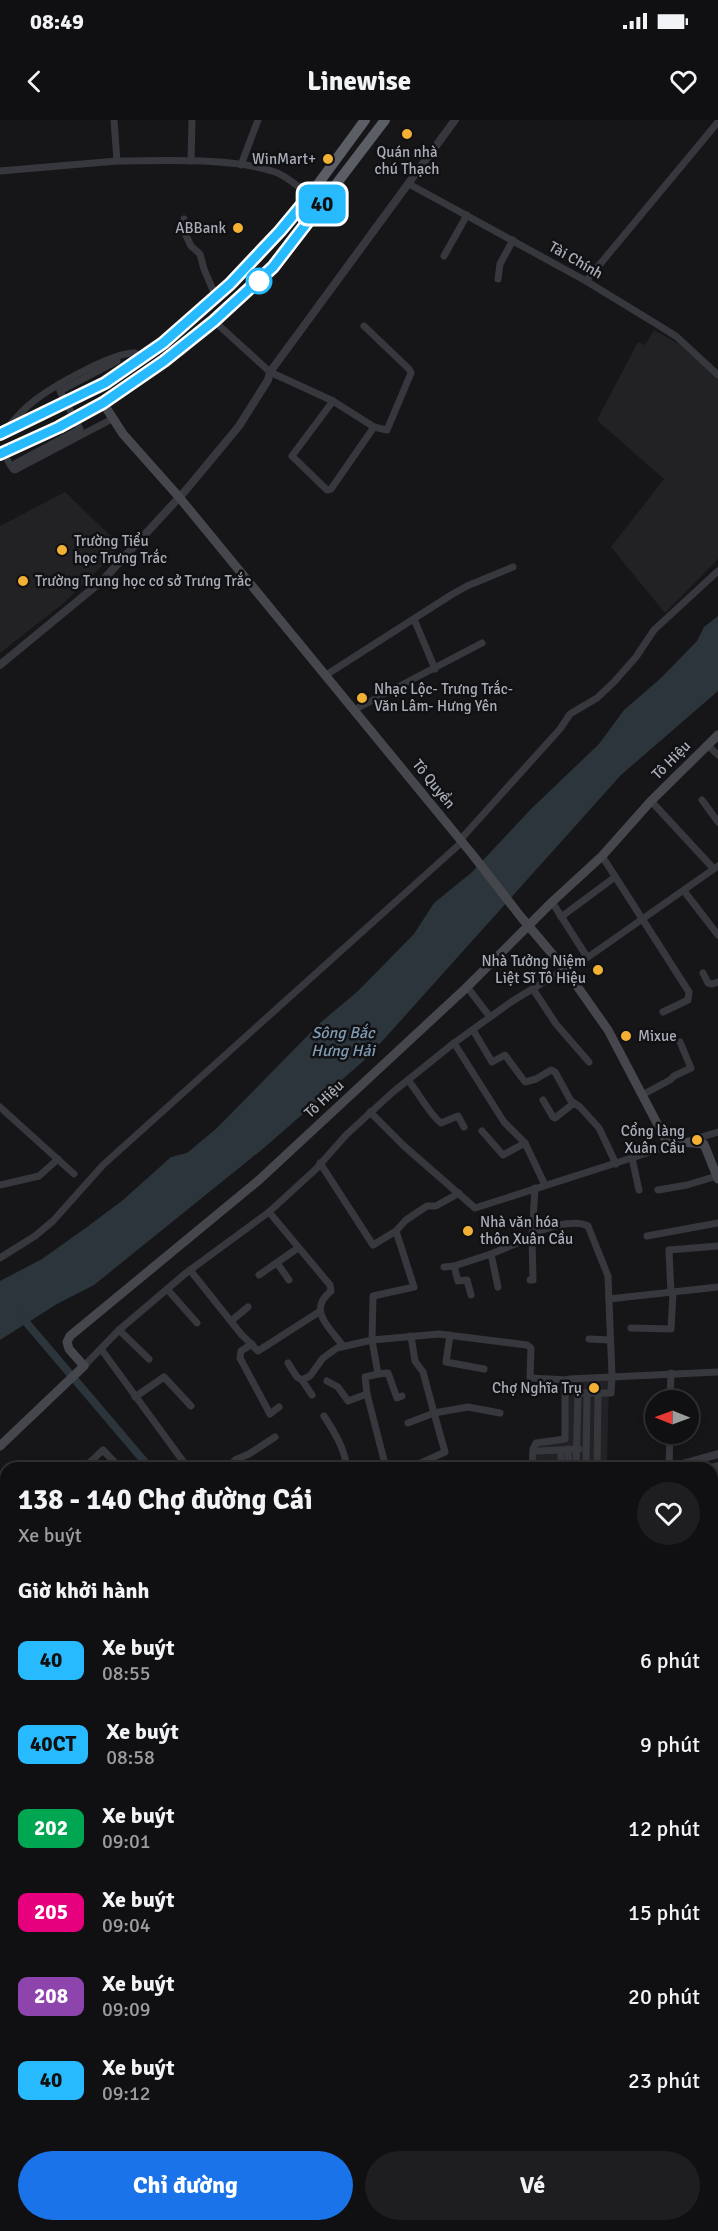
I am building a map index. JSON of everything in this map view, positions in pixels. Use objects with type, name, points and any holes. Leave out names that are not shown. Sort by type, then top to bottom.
[{"type":"highway","points":[[3,457],[103,403],[164,361],[214,321],[273,267],[384,120]]},
{"type":"highway","points":[[2,433],[105,383],[163,343],[230,284],[274,238],[310,195],[362,123]]},
{"type":"highway","points":[[310,195],[323,202]]},
{"type":"main road","name":"Tô Quyền","points":[[103,403],[112,419],[144,459],[179,497],[521,917],[566,969],[608,1030],[669,1146]]},
{"type":"main road","name":"Tô Hiệu","points":[[82,1368],[69,1349],[67,1342],[70,1336],[259,1180],[468,987],[552,902],[602,856],[651,801],[718,735]]},
{"type":"main road","points":[[669,1146],[703,1140],[717,1178]]},
{"type":"main road","points":[[0,1446],[82,1368]]},
{"type":"street","points":[[114,120],[117,161]]},
{"type":"street","points":[[191,161],[192,120]]},
{"type":"street","points":[[242,165],[258,120]]},
{"type":"street","points":[[0,665],[103,580],[179,497],[239,426],[268,380],[270,372],[455,120]]},
{"type":"street","points":[[586,281],[718,122]]},
{"type":"street","points":[[0,171],[117,161],[191,161],[242,165],[277,172],[310,195]]},
{"type":"street","name":"Tài Chính","points":[[409,184],[586,281],[677,337],[718,375]]},
{"type":"street","points":[[444,256],[467,215]]},
{"type":"street","points":[[184,219],[183,229],[191,246],[200,254],[215,295]]},
{"type":"street","points":[[498,279],[500,264],[513,240]]},
{"type":"street","points":[[214,321],[270,372],[333,401],[383,431],[389,428],[411,373],[364,326]]},
{"type":"street","points":[[3,457],[16,463],[80,429],[60,391],[117,361],[163,343]]},
{"type":"street","points":[[2,433],[24,409],[43,394],[113,357],[135,353]]},
{"type":"street","points":[[333,401],[292,456],[327,490],[331,489],[374,427]]},
{"type":"street","points":[[3,457],[15,470],[112,419]]},
{"type":"street","points":[[326,675],[467,586],[513,567]]},
{"type":"street","points":[[0,1258],[53,1221],[102,1165],[461,841],[560,729],[570,714],[597,698],[636,657],[654,630],[718,571]]},
{"type":"street","points":[[414,619],[435,669]]},
{"type":"street","points":[[354,710],[482,643]]},
{"type":"street","points":[[707,745],[718,755]]},
{"type":"street","points":[[702,800],[718,822]]},
{"type":"street","points":[[82,1368],[119,1330],[167,1289],[269,1212],[370,1112],[453,1044],[533,989],[587,957],[716,867],[651,801]]},
{"type":"street","points":[[602,856],[689,992],[688,1000],[663,1012]]},
{"type":"street","points":[[561,917],[615,877]]},
{"type":"street","points":[[684,891],[718,935]]},
{"type":"street","points":[[552,902],[587,957]]},
{"type":"street","points":[[703,973],[708,982],[712,984],[718,982]]},
{"type":"street","points":[[468,987],[490,1017]]},
{"type":"street","points":[[533,989],[556,1024],[589,1062]]},
{"type":"street","points":[[473,1030],[492,1062],[505,1055]]},
{"type":"street","points":[[642,1095],[691,1068],[680,1042]]},
{"type":"street","points":[[453,1044],[504,1122],[525,1143],[545,1185]]},
{"type":"street","points":[[500,1046],[525,1082],[554,1070],[574,1103],[599,1128],[616,1164]]},
{"type":"street","points":[[408,1080],[435,1118],[441,1123],[458,1116],[464,1127]]},
{"type":"street","points":[[543,1100],[555,1118],[574,1103]]},
{"type":"street","points":[[0,1107],[74,1174]]},
{"type":"street","points":[[370,1112],[404,1146],[475,1208],[669,1146]]},
{"type":"street","points":[[482,1131],[503,1155],[525,1143]]},
{"type":"street","points":[[703,1140],[718,1132]]},
{"type":"street","points":[[632,1158],[639,1190]]},
{"type":"street","points":[[0,1185],[39,1176],[58,1159]]},
{"type":"street","points":[[320,1163],[373,1245],[396,1231],[406,1220],[428,1206],[436,1206],[459,1193]]},
{"type":"street","points":[[658,1190],[717,1178]]},
{"type":"street","points":[[530,1280],[533,1280],[532,1235],[535,1188]]},
{"type":"street","points":[[269,1212],[332,1288],[320,1303],[319,1312],[343,1346]]},
{"type":"street","points":[[703,1216],[705,1225]]},
{"type":"street","points":[[444,1267],[491,1254],[532,1235],[576,1222],[588,1226],[608,1276],[611,1393],[578,1393],[577,1435],[569,1449],[569,1462]]},
{"type":"street","points":[[647,1236],[718,1223]]},
{"type":"street","points":[[378,1374],[372,1340],[374,1296],[414,1287],[396,1231]]},
{"type":"street","points":[[631,1328],[674,1329],[669,1250],[718,1246]]},
{"type":"street","points":[[259,1275],[298,1248]]},
{"type":"street","points":[[491,1254],[498,1287]]},
{"type":"street","points":[[277,1263],[289,1280]]},
{"type":"street","points":[[454,1266],[458,1281],[467,1280],[471,1295]]},
{"type":"street","points":[[190,1270],[258,1351],[319,1312]]},
{"type":"street","points":[[609,1299],[718,1287]]},
{"type":"street","points":[[167,1289],[197,1323]]},
{"type":"street","points":[[231,1321],[248,1307]]},
{"type":"street","points":[[119,1330],[149,1359]]},
{"type":"street","points":[[411,1335],[415,1361],[423,1372],[445,1452],[425,1461]]},
{"type":"street","points":[[302,1380],[314,1372],[332,1351],[343,1346],[411,1335],[450,1335],[527,1345],[531,1348],[530,1378],[568,1380],[718,1372]]},
{"type":"street","points":[[450,1335],[446,1362],[484,1369]]},
{"type":"street","points":[[589,1339],[610,1340]]},
{"type":"street","points":[[252,1344],[241,1351],[240,1358],[270,1414],[279,1407]]},
{"type":"street","points":[[101,1348],[184,1462]]},
{"type":"street","points":[[288,1363],[312,1395]]},
{"type":"street","points":[[384,1462],[367,1394],[365,1377],[388,1373],[397,1398],[402,1396]]},
{"type":"street","points":[[670,1390],[671,1373]]},
{"type":"street","points":[[135,1397],[164,1377],[191,1406]]},
{"type":"street","points":[[565,1439],[565,1386],[568,1380]]},
{"type":"street","points":[[327,1381],[338,1387],[348,1401],[367,1394]]},
{"type":"street","points":[[586,1462],[587,1393]]},
{"type":"street","points":[[598,1393],[599,1462]]},
{"type":"street","points":[[577,1406],[598,1406]]},
{"type":"street","points":[[408,1423],[434,1413],[468,1407],[500,1413]]},
{"type":"street","points":[[324,1416],[339,1440],[346,1462]]},
{"type":"street","points":[[577,1420],[597,1420]]},
{"type":"street","points":[[532,1462],[533,1449],[536,1443],[577,1435],[598,1437]]},
{"type":"street","points":[[233,1462],[275,1437]]},
{"type":"street","points":[[669,1462],[670,1444]]},
{"type":"street","points":[[539,1451],[600,1448]]},
{"type":"street","points":[[569,1449],[569,1462]]},
{"type":"street","points":[[90,1462],[103,1450],[114,1462]]},
{"type":"street","points":[[690,1462],[718,1454]]},
{"type":"shaded area","points":[[654,330],[679,344],[718,378],[718,559],[665,613],[611,547],[664,479],[597,420],[638,342],[645,345]]},
{"type":"shaded area","name":"Trường Tiểu học Trưng Trắc","points":[[65,492],[120,545],[65,602],[0,653],[0,526]]},
{"type":"shaded area","points":[[609,1377],[607,1462],[533,1462],[536,1443],[565,1439],[567,1382]]},
{"type":"water","name":"Sông Bắc Hưng Hải","points":[[718,616],[718,691],[621,775],[368,1057],[265,1147],[94,1285],[57,1304],[0,1340],[0,1281],[42,1259],[123,1200],[171,1157],[187,1153],[217,1128],[320,1023],[357,992],[414,934],[434,903],[471,873],[531,809],[599,744],[624,710],[661,678],[697,641],[704,627]]},
{"type":"waterway","points":[[20,1315],[145,1462]]},
{"type":"bus line","name":"40","points":[[0,434],[105,383],[163,343],[230,284],[310,195],[323,202],[273,267],[214,321],[164,361],[103,403],[59,427],[0,454]]},
{"type":"place","name":"Quán nhà chú Thạch","points":[[407,134]]},
{"type":"place","name":"WinMart+","points":[[328,159]]},
{"type":"place","name":"ABBank","points":[[238,228]]},
{"type":"place","name":"Trường Tiểu học Trưng Trắc","points":[[62,550]]},
{"type":"place","name":"Trường Trung học cơ sở Trưng Trắc","points":[[23,581]]},
{"type":"place","name":"Nhạc Lộc- Trưng Trắc- Văn Lâm- Hưng Yên","points":[[362,698]]},
{"type":"place","name":"Nhà Tưởng Niệm Liệt Sĩ Tô Hiệu","points":[[598,970]]},
{"type":"place","name":"Mixue","points":[[626,1036]]},
{"type":"place","name":"Cổng làng Xuân Cầu","points":[[697,1140]]},
{"type":"place","name":"Nhà văn hóa thôn Xuân Cầu","points":[[468,1231]]},
{"type":"place","name":"Chợ Nghĩa Trụ","points":[[594,1388]]}]
